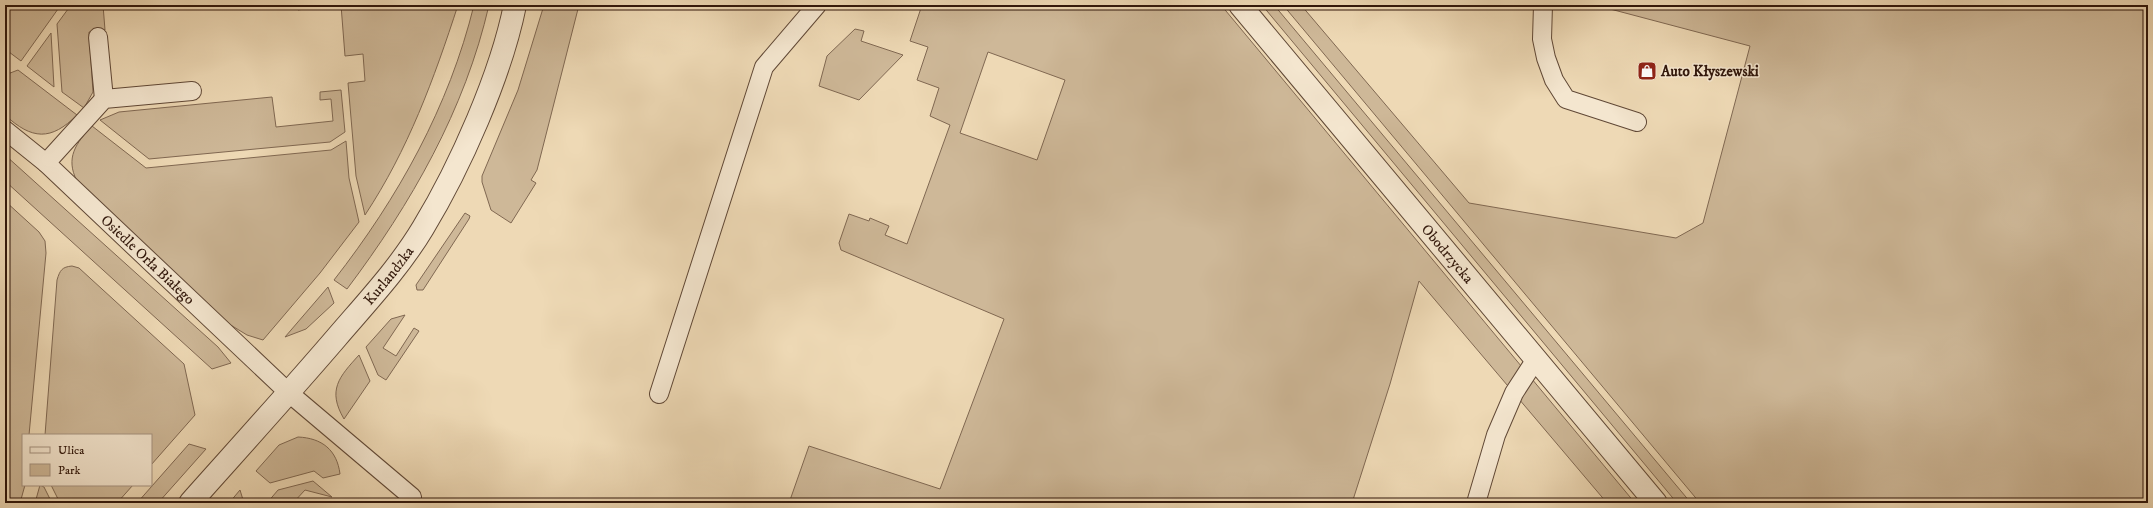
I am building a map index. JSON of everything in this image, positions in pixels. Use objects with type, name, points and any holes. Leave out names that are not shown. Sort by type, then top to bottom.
[{"type":"street","name":"Kurlandzka","points":[[190,503],[289,393],[381,287],[423,229],[457,165],[482,108],[499,60],[515,5]]},
{"type":"street","name":"Obodrzycka","points":[[1240,5],[1656,503]]},
{"type":"lane","points":[[659,394],[764,67],[817,5]]},
{"type":"lane","points":[[1543,5],[1542,39],[1546,58],[1554,80],[1566,99],[1637,122]]},
{"type":"lane","points":[[98,37],[104,99]]},
{"type":"lane","points":[[46,163],[104,99],[192,91]]},
{"type":"lane","name":"Osiedle Orła Białego","points":[[5,130],[46,163],[289,393],[412,496]]},
{"type":"lane","points":[[1476,503],[1496,435],[1514,393],[1536,359]]},
{"type":"green space","points":[[5,5],[58,5],[58,9],[21,61],[5,49]]},
{"type":"green space","points":[[71,5],[103,5],[105,30],[89,32],[93,92],[84,108],[62,92],[57,24]]},
{"type":"green space","points":[[298,5],[328,5],[298,10]]},
{"type":"green space","points":[[341,5],[458,5],[419,113],[394,165],[365,215],[356,176],[348,83],[365,81],[363,54],[345,56]]},
{"type":"green space","points":[[474,5],[489,5],[479,44],[466,82],[450,119],[414,189],[393,224],[347,289],[334,280],[379,217],[419,150],[451,79]]},
{"type":"green space","points":[[544,5],[579,5],[537,170],[531,180],[536,183],[511,223],[491,210],[482,182],[482,176],[518,90]]},
{"type":"green space","points":[[922,5],[1221,5],[1635,503],[1607,503],[1419,281],[1390,384],[1352,503],[789,503],[809,446],[940,489],[1004,319],[841,250],[839,243],[849,214],[869,221],[870,218],[889,226],[885,235],[907,244],[950,125],[930,116],[939,88],[917,80],[928,47],[910,41]],"holes":[[[988,52],[1065,80],[1037,160],[960,133]]]},
{"type":"green space","points":[[1262,5],[1274,5],[1691,503],[1677,503]]},
{"type":"green space","points":[[1283,5],[1301,5],[1469,203],[1676,238],[1703,223],[1750,46],[1595,5],[2148,5],[2148,503],[1700,503]]},
{"type":"green space","points":[[855,29],[864,31],[861,41],[903,55],[859,100],[819,86],[827,56]]},
{"type":"green space","points":[[51,33],[54,87],[27,66]]},
{"type":"green space","points":[[18,70],[77,115],[59,129],[50,133],[33,133],[15,123],[5,115],[5,75]]},
{"type":"green space","points":[[341,90],[345,132],[330,142],[149,159],[100,120],[119,112],[272,97],[276,127],[333,121],[331,99],[320,100],[320,92]]},
{"type":"green space","points":[[92,126],[146,168],[331,150],[346,141],[349,178],[359,222],[320,273],[263,340],[247,335],[229,324],[77,181],[72,165],[72,158],[77,145]]},
{"type":"green space","points":[[5,155],[218,347],[231,363],[212,369],[5,181]]},
{"type":"green space","points":[[5,201],[39,232],[45,241],[46,253],[29,434],[22,434],[22,486],[25,486],[20,503],[5,503]]},
{"type":"green space","points":[[465,213],[470,216],[469,219],[423,290],[417,290],[416,285]]},
{"type":"green space","points":[[72,266],[79,268],[184,364],[195,415],[152,464],[152,434],[45,434],[57,280],[59,274],[66,267]]},
{"type":"green space","points":[[328,287],[334,303],[306,329],[285,337]]},
{"type":"green space","points":[[405,315],[383,348],[396,356],[414,328],[419,331],[386,380],[378,375],[366,347],[391,319]]},
{"type":"green space","points":[[359,355],[370,381],[344,419],[336,400],[336,392],[341,377]]},
{"type":"green space","points":[[298,437],[314,440],[327,447],[336,458],[340,474],[323,478],[314,471],[270,483],[256,471],[279,445]]},
{"type":"green space","points":[[189,444],[206,449],[158,503],[137,503]]},
{"type":"green space","points":[[313,481],[332,497],[305,490],[293,503],[267,503],[278,490]]},
{"type":"green space","points":[[40,486],[42,486],[44,487],[52,503],[35,503]]},
{"type":"green space","points":[[52,486],[132,486],[117,503],[60,503]]},
{"type":"green space","points":[[240,490],[244,503],[229,503]]},
{"type":"place","name":"Auto Kłyszewski","points":[[1647,71]]}]
